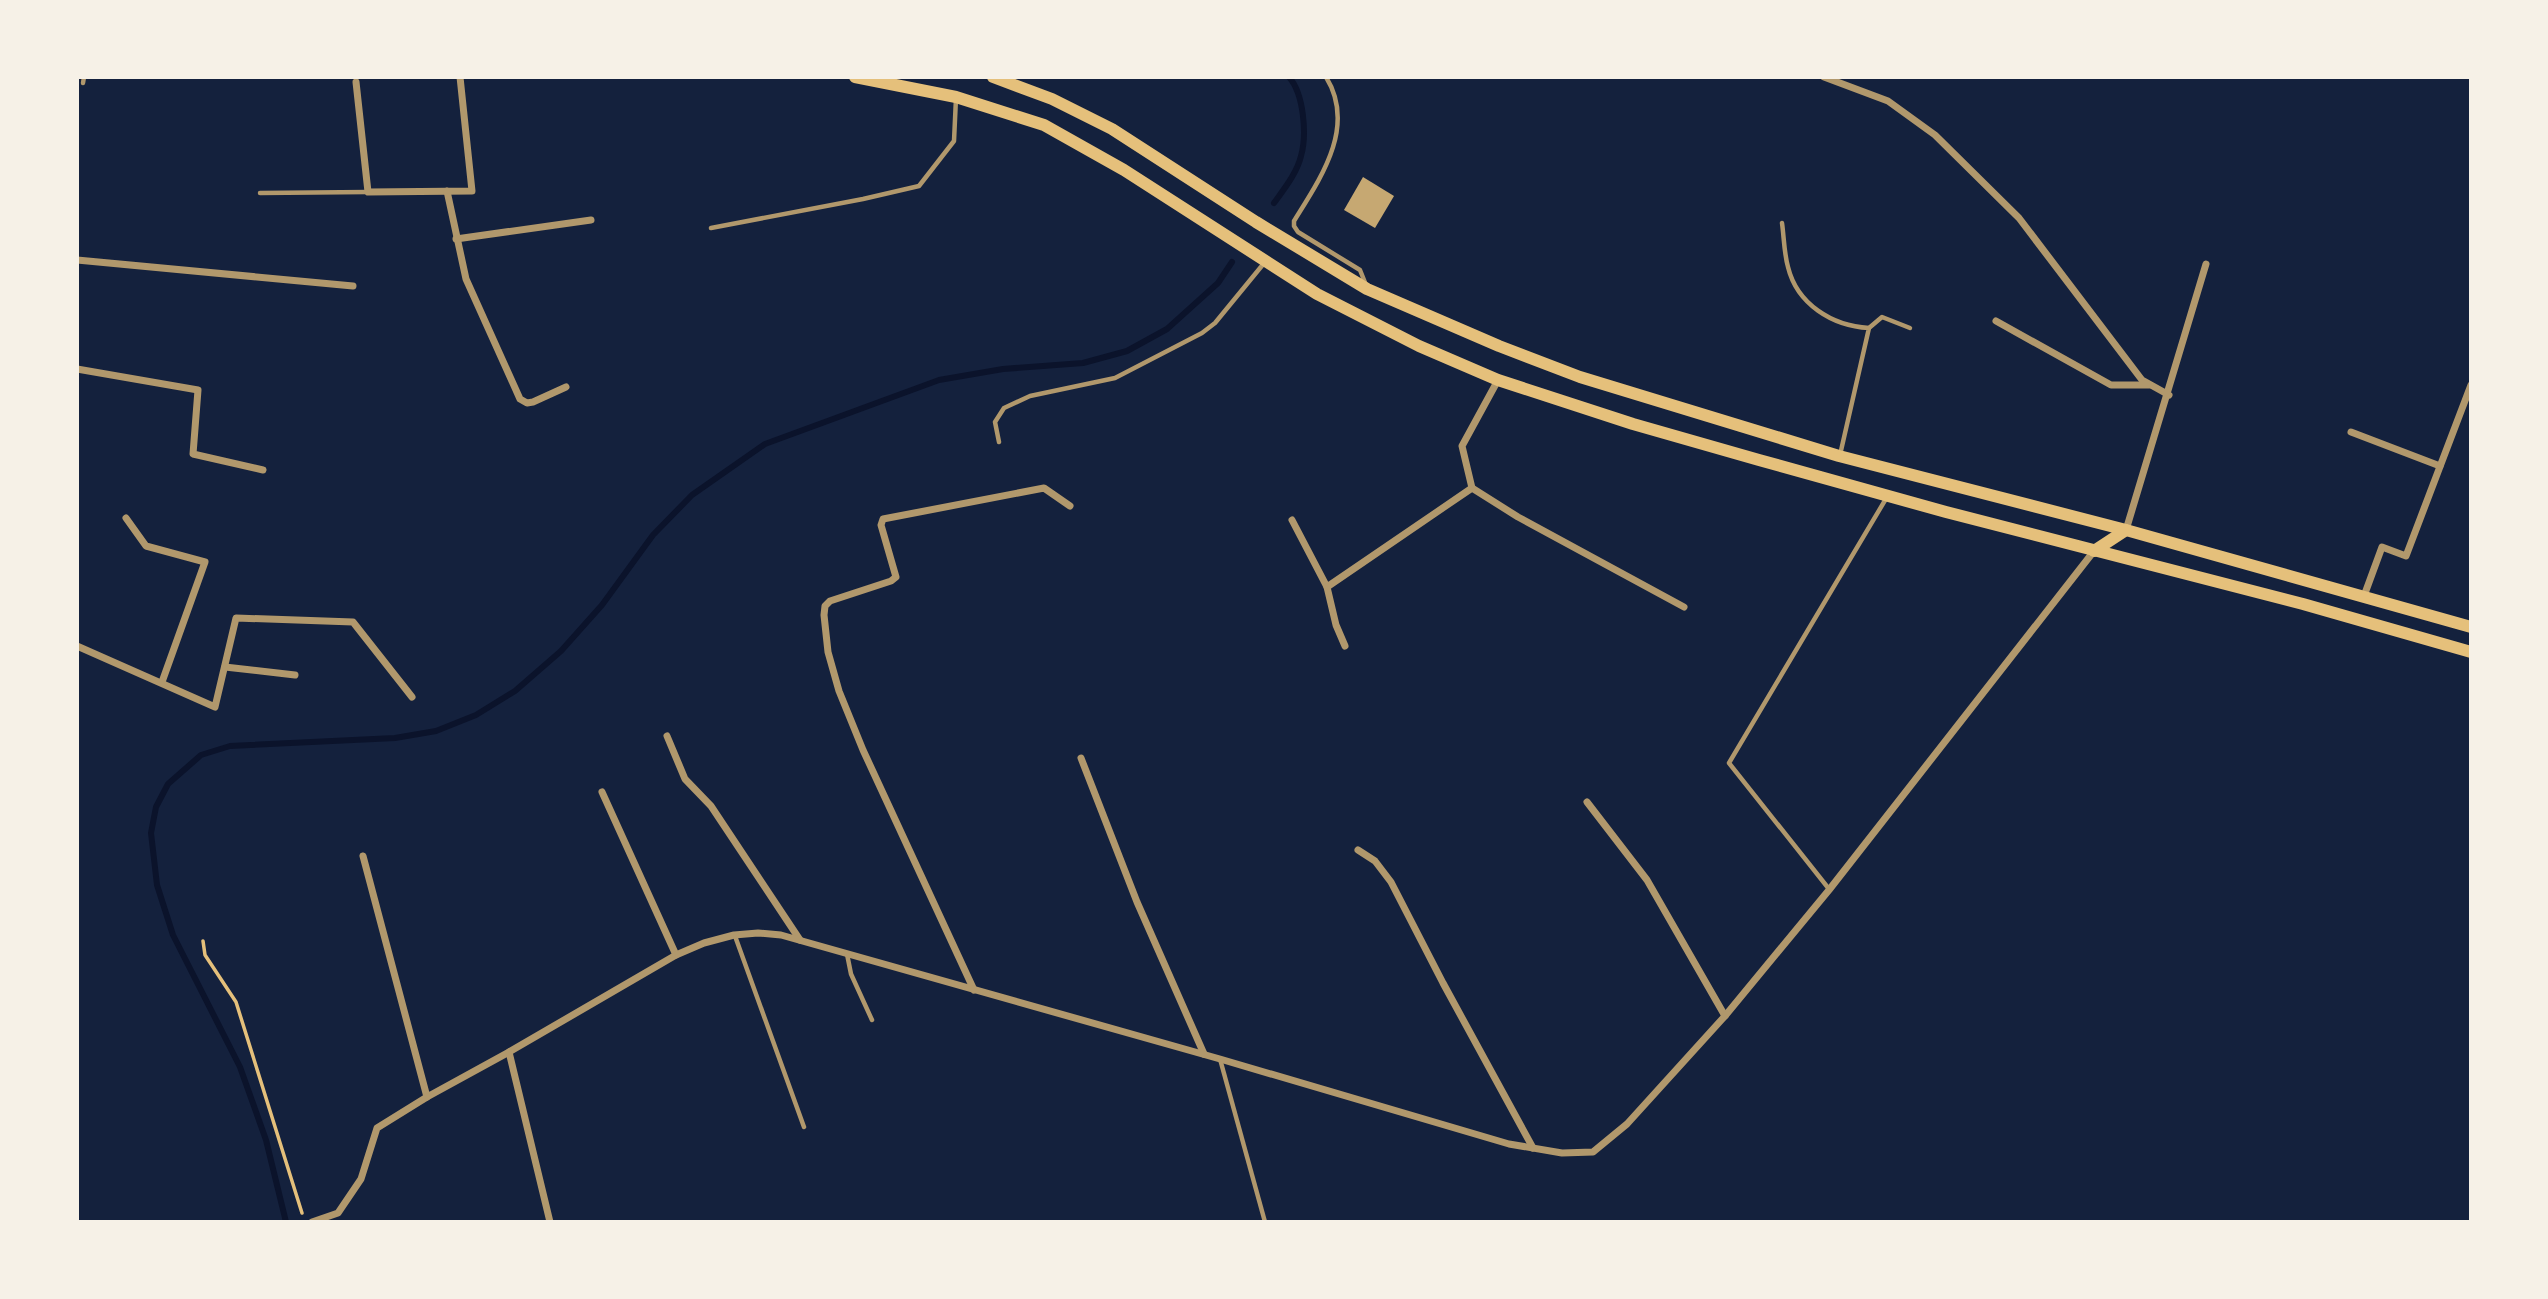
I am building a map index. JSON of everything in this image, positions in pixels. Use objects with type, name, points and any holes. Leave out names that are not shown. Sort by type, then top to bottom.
[{"type":"main road","points":[[855,77],[956,97],[1044,125],[1124,170],[1340,306],[1419,346],[1498,380],[1633,424],[1888,496],[2303,604],[2471,652]]},
{"type":"main road","points":[[993,77],[1052,99],[1112,129],[1256,222],[1367,289],[1499,346],[1580,377],[1839,456],[2126,530],[2471,626]]},
{"type":"main road","points":[[2094,551],[2126,530]]},
{"type":"street","points":[[356,82],[368,192],[472,191],[460,77]]},
{"type":"street","points":[[1824,77],[1888,101],[1934,135],[2019,218],[2142,380],[2169,395]]},
{"type":"street","points":[[447,191],[466,279],[520,399],[527,403],[533,402],[566,387]]},
{"type":"street","points":[[456,239],[591,220]]},
{"type":"street","points":[[77,260],[353,286]]},
{"type":"street","points":[[2126,530],[2169,395],[2206,264]]},
{"type":"street","points":[[1996,321],[2111,385],[2153,385]]},
{"type":"street","points":[[77,369],[198,390],[193,454],[262,470]]},
{"type":"street","points":[[1498,380],[1462,446],[1472,488],[1517,517],[1684,607]]},
{"type":"street","points":[[2364,596],[2382,547],[2406,556],[2471,385]]},
{"type":"street","points":[[2351,432],[2440,467]]},
{"type":"street","points":[[974,990],[863,750],[839,691],[828,652],[823,611],[830,601],[896,577],[881,525],[883,519],[1044,488],[1070,506]]},
{"type":"street","points":[[1327,586],[1472,488]]},
{"type":"street","points":[[126,518],[146,546],[205,562],[162,682]]},
{"type":"street","points":[[1292,520],[1327,586],[1336,625],[1345,646]]},
{"type":"street","points":[[312,1222],[338,1213],[361,1179],[377,1128],[426,1097],[676,955],[704,943],[734,935],[758,933],[781,935],[1204,1054],[1509,1144],[1562,1153],[1593,1152],[1627,1124],[1725,1016],[1829,890],[2094,551]]},
{"type":"street","points":[[77,646],[215,707],[236,618],[353,622],[412,697]]},
{"type":"street","points":[[225,667],[295,675]]},
{"type":"street","points":[[667,736],[685,779],[711,806],[800,941]]},
{"type":"street","points":[[1081,758],[1138,902],[1204,1054]]},
{"type":"street","points":[[602,792],[676,955]]},
{"type":"street","points":[[1587,802],[1647,880],[1725,1016]]},
{"type":"street","points":[[1358,850],[1376,861],[1391,882],[1443,984],[1533,1148]]},
{"type":"street","points":[[363,856],[426,1097]]},
{"type":"street","points":[[509,1052],[550,1222]]},
{"type":"lane","points":[[1326,77],[1338,112],[1336,137],[1323,173],[1294,221],[1294,226],[1298,232],[1360,270],[1367,289]]},
{"type":"lane","points":[[710,228],[863,200],[919,186],[954,141],[956,97]]},
{"type":"lane","points":[[260,193],[368,192]]},
{"type":"lane","points":[[1782,223],[1788,266],[1796,289],[1811,306],[1832,319],[1855,327],[1869,328]]},
{"type":"lane","points":[[999,442],[995,422],[1002,409],[1030,396],[1115,378],[1202,333],[1222,315],[1266,261]]},
{"type":"lane","points":[[1839,456],[1869,328],[1882,317],[1910,328]]},
{"type":"lane","points":[[1829,890],[1729,763],[1888,496]]},
{"type":"lane","points":[[734,935],[804,1127]]},
{"type":"lane","points":[[846,954],[851,974],[872,1020]]},
{"type":"lane","points":[[1220,1059],[1265,1222]]},
{"type":"path","points":[[203,941],[205,955],[236,1002],[305,1222]]},
{"type":"building","points":[[1363,177],[1394,196],[1375,228],[1344,210]]},
{"type":"waterway","points":[[1274,203],[1290,181],[1303,147],[1301,104],[1289,77]]},
{"type":"waterway","points":[[286,1222],[266,1140],[240,1067],[173,935],[157,885],[151,833],[156,807],[168,784],[201,755],[230,746],[395,738],[436,731],[476,715],[515,691],[561,651],[602,605],[653,535],[692,495],[765,444],[939,380],[1003,369],[1083,363],[1127,351],[1167,329],[1218,283],[1232,262]]}]
